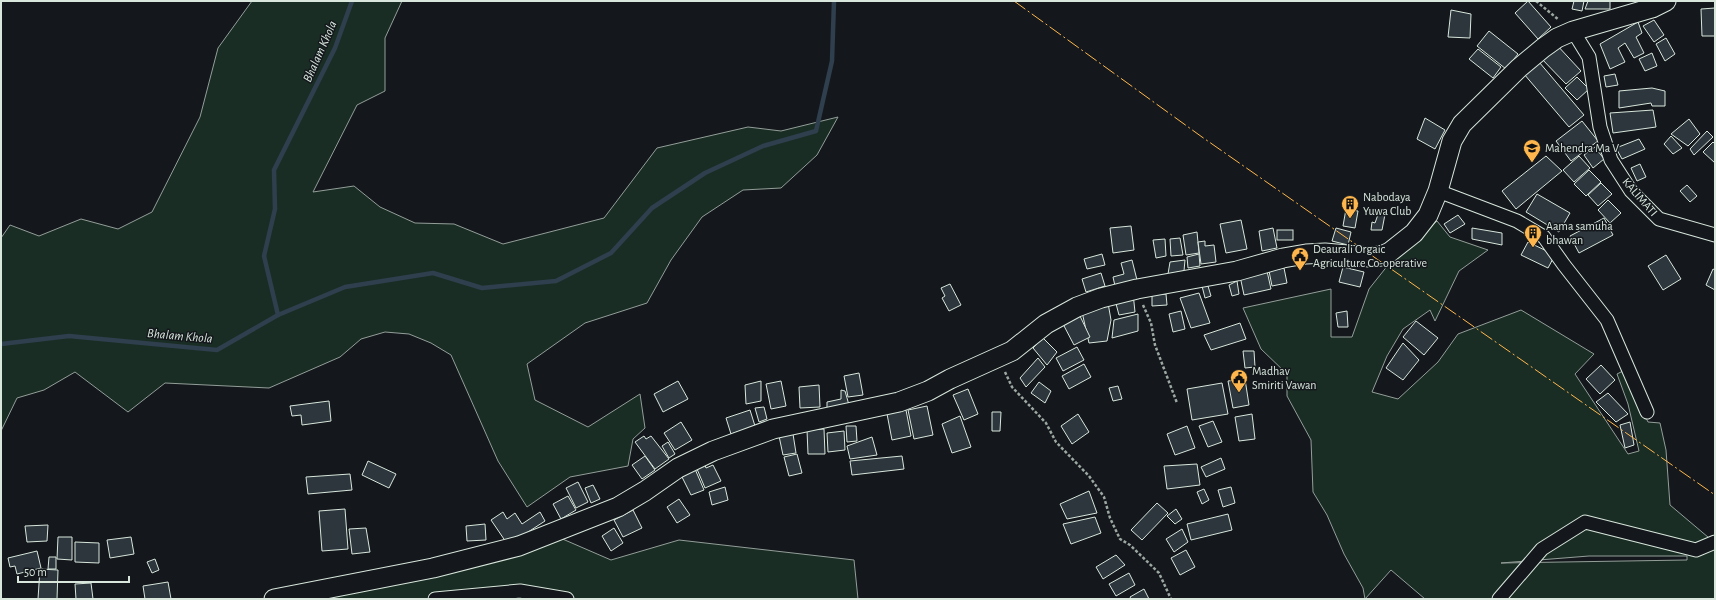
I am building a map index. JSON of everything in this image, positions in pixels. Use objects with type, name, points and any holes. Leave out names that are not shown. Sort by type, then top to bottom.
[{"type":"main road","points":[[274,599],[433,568],[519,546],[618,507],[645,491],[678,468],[713,451],[773,429],[899,402],[928,391],[950,379],[1012,351],[1046,324],[1077,307],[1101,298],[1237,271],[1283,258],[1306,254],[1325,253],[1369,257],[1381,256],[1390,252],[1414,232],[1428,215],[1438,191],[1452,141],[1462,124],[1519,68],[1557,38],[1573,31],[1652,8],[1666,1]]},
{"type":"street","name":"KALIMATI","points":[[1573,31],[1589,57],[1600,127],[1611,160],[1631,191],[1660,220],[1715,235]]},
{"type":"street","points":[[1438,191],[1517,221],[1544,237],[1607,320],[1647,412]]},
{"type":"street","points":[[1499,599],[1542,549],[1585,522],[1696,550],[1715,542]]},
{"type":"street","points":[[435,599],[520,591],[568,599]]},
{"type":"path","points":[[1536,1],[1573,31]]},
{"type":"path","points":[[1137,290],[1150,324],[1155,345],[1177,403]]},
{"type":"path","points":[[998,357],[1012,387],[1046,423],[1056,442],[1089,476],[1104,497],[1110,518],[1120,539],[1130,545],[1159,573],[1171,599]]},
{"type":"green space","points":[[252,1],[402,1],[385,38],[385,91],[357,105],[313,192],[354,186],[380,207],[415,223],[454,224],[503,244],[604,218],[657,148],[748,127],[781,131],[838,117],[817,155],[781,188],[743,190],[702,217],[671,260],[647,303],[585,323],[527,364],[535,400],[588,427],[640,394],[645,428],[633,439],[628,466],[570,477],[527,507],[498,461],[451,355],[431,343],[409,334],[385,332],[361,339],[340,357],[269,388],[165,383],[128,412],[75,372],[44,390],[17,398],[1,431],[1,238],[10,225],[39,236],[81,219],[118,229],[152,212],[200,117],[218,48]]},
{"type":"green space","points":[[1437,221],[1450,237],[1488,250],[1459,271],[1435,321],[1430,310],[1403,329],[1387,356],[1372,392],[1398,399],[1438,362],[1458,334],[1521,310],[1594,354],[1575,374],[1628,454],[1639,451],[1628,404],[1617,374],[1623,371],[1648,422],[1660,423],[1666,450],[1670,505],[1715,543],[1715,599],[1425,599],[1391,570],[1365,599],[1363,588],[1344,554],[1327,515],[1313,492],[1311,440],[1287,396],[1287,374],[1261,349],[1243,308],[1331,289],[1331,337],[1352,337],[1369,289],[1396,255]],"holes":[[[1589,556],[1687,556],[1687,560],[1501,563]]]},
{"type":"green space","points":[[551,534],[611,560],[679,540],[854,560],[858,599],[320,599]]},
{"type":"building","points":[[1528,1],[1551,27],[1538,39],[1515,13]]},
{"type":"building","points":[[1574,1],[1584,1],[1582,11],[1572,9]]},
{"type":"building","points":[[1588,1],[1610,1],[1610,9],[1585,9]]},
{"type":"building","points":[[1715,8],[1715,36],[1702,36],[1701,9]]},
{"type":"building","points":[[1451,10],[1471,14],[1470,38],[1448,37]]},
{"type":"building","points":[[1654,20],[1664,35],[1654,42],[1643,26]]},
{"type":"building","points":[[1638,22],[1642,33],[1636,37],[1644,53],[1634,58],[1625,43],[1618,48],[1625,62],[1610,69],[1600,44]]},
{"type":"building","points":[[1489,31],[1518,54],[1506,69],[1477,46]]},
{"type":"building","points":[[1666,38],[1675,54],[1665,61],[1656,44]]},
{"type":"building","points":[[1555,43],[1581,71],[1566,84],[1540,57]]},
{"type":"building","points":[[1478,49],[1501,67],[1493,78],[1469,59]]},
{"type":"building","points":[[1652,53],[1657,66],[1645,71],[1639,59]]},
{"type":"building","points":[[1539,62],[1584,115],[1569,127],[1524,74]]},
{"type":"building","points":[[1615,74],[1618,85],[1606,87],[1604,76]]},
{"type":"building","points":[[1577,77],[1589,89],[1577,100],[1565,88]]},
{"type":"building","points":[[1652,88],[1665,91],[1665,106],[1652,106],[1651,103],[1619,108],[1619,91]]},
{"type":"building","points":[[1653,110],[1656,127],[1613,133],[1610,113]]},
{"type":"building","points":[[1425,118],[1445,130],[1435,149],[1417,139]]},
{"type":"building","points":[[1689,119],[1700,134],[1688,146],[1671,134]]},
{"type":"building","points":[[1582,121],[1598,141],[1571,161],[1556,141]]},
{"type":"building","points":[[1707,131],[1713,137],[1694,155],[1690,149]]},
{"type":"building","points":[[1671,136],[1682,148],[1673,154],[1664,144]]},
{"type":"building","points":[[1639,139],[1645,149],[1622,159],[1616,148]]},
{"type":"building","points":[[1713,142],[1715,144],[1715,163],[1703,152]]},
{"type":"building","points":[[1595,147],[1604,159],[1593,168],[1584,155]]},
{"type":"building","points":[[1546,156],[1562,171],[1516,209],[1502,191]]},
{"type":"building","points":[[1579,156],[1590,168],[1574,182],[1563,170]]},
{"type":"building","points":[[1640,164],[1646,177],[1637,181],[1631,168]]},
{"type":"building","points":[[1589,170],[1601,182],[1586,196],[1574,184]]},
{"type":"building","points":[[1601,183],[1612,194],[1598,206],[1588,195]]},
{"type":"building","points":[[1687,185],[1697,196],[1690,202],[1680,191]]},
{"type":"building","points":[[1537,194],[1570,213],[1559,232],[1526,212]]},
{"type":"building","points":[[1608,200],[1621,213],[1610,223],[1598,210]]},
{"type":"building","name":"Nabodaya Yuwa Club","points":[[1346,209],[1358,211],[1355,228],[1343,226]]},
{"type":"building","points":[[1380,209],[1386,209],[1382,230],[1371,230],[1372,222],[1375,223]]},
{"type":"building","points":[[1458,215],[1465,224],[1450,233],[1444,224]]},
{"type":"building","points":[[1604,218],[1613,235],[1579,253],[1570,236]]},
{"type":"building","points":[[1241,220],[1247,249],[1226,253],[1220,224]]},
{"type":"building","points":[[1131,226],[1134,250],[1113,253],[1110,228]]},
{"type":"building","points":[[1273,228],[1277,248],[1262,251],[1259,231]]},
{"type":"building","points":[[1336,228],[1351,232],[1348,245],[1332,241]]},
{"type":"building","points":[[1472,228],[1502,233],[1502,245],[1472,239]]},
{"type":"building","points":[[1277,230],[1293,230],[1293,240],[1277,240]]},
{"type":"building","points":[[1197,232],[1199,253],[1186,255],[1183,235]]},
{"type":"building","points":[[1180,238],[1183,255],[1171,256],[1170,239]]},
{"type":"building","points":[[1165,239],[1166,256],[1156,258],[1153,240]]},
{"type":"building","points":[[1205,241],[1205,246],[1214,245],[1216,262],[1201,264],[1198,242]]},
{"type":"building","name":"Aama samuha bhawan","points":[[1528,242],[1555,255],[1548,268],[1521,255]]},
{"type":"building","points":[[1102,254],[1105,265],[1087,269],[1084,259]]},
{"type":"building","points":[[1199,254],[1200,266],[1188,268],[1187,257]]},
{"type":"building","points":[[1666,255],[1681,279],[1663,290],[1648,266]]},
{"type":"building","points":[[1132,260],[1137,280],[1115,286],[1113,277],[1124,274],[1121,263]]},
{"type":"building","points":[[1185,260],[1184,271],[1168,274],[1170,262]]},
{"type":"building","points":[[1343,267],[1364,272],[1360,287],[1339,282]]},
{"type":"building","points":[[1284,268],[1287,283],[1272,286],[1269,271]]},
{"type":"building","points":[[1713,269],[1715,270],[1715,290],[1706,285]]},
{"type":"building","points":[[1267,271],[1271,289],[1244,295],[1240,276]]},
{"type":"building","points":[[1101,273],[1105,286],[1086,292],[1082,279]]},
{"type":"building","points":[[1237,281],[1239,294],[1232,296],[1229,285]]},
{"type":"building","points":[[950,284],[961,305],[949,311],[942,298],[945,296],[941,288]]},
{"type":"building","points":[[1202,286],[1208,286],[1211,296],[1205,298]]},
{"type":"building","points":[[1133,293],[1135,312],[1119,315],[1115,300]]},
{"type":"building","points":[[1199,293],[1210,323],[1191,328],[1180,298]]},
{"type":"building","points":[[1166,294],[1167,305],[1152,306],[1152,295]]},
{"type":"building","points":[[1108,303],[1111,320],[1107,341],[1089,343],[1082,312]]},
{"type":"building","points":[[1181,311],[1185,329],[1173,332],[1169,314]]},
{"type":"building","points":[[1347,311],[1348,327],[1338,327],[1336,313]]},
{"type":"building","points":[[1138,314],[1138,331],[1112,338],[1114,320]]},
{"type":"building","points":[[1080,316],[1090,337],[1074,345],[1063,324]]},
{"type":"building","points":[[1416,321],[1438,338],[1424,355],[1403,337]]},
{"type":"building","points":[[1240,323],[1246,339],[1211,350],[1204,335]]},
{"type":"building","points":[[1043,338],[1057,352],[1047,365],[1033,348]]},
{"type":"building","points":[[1403,343],[1419,360],[1403,380],[1386,368]]},
{"type":"building","points":[[1077,347],[1084,360],[1063,371],[1056,358]]},
{"type":"building","points":[[1243,351],[1254,351],[1255,367],[1245,368]]},
{"type":"building","points":[[1038,358],[1045,367],[1026,387],[1020,378]]},
{"type":"building","points":[[1084,364],[1091,377],[1069,389],[1062,376]]},
{"type":"building","points":[[1601,365],[1615,380],[1600,394],[1586,379]]},
{"type":"building","points":[[859,373],[863,395],[848,397],[844,376]]},
{"type":"building","name":"Madhav Smiriti Vawan","points":[[1245,379],[1249,405],[1233,408],[1228,381]]},
{"type":"building","points":[[678,381],[688,399],[663,412],[654,394]]},
{"type":"building","points":[[761,381],[761,401],[746,404],[745,385]]},
{"type":"building","points":[[781,381],[786,406],[771,409],[766,384]]},
{"type":"building","points":[[1039,382],[1051,391],[1045,403],[1031,393]]},
{"type":"building","points":[[1222,383],[1228,414],[1192,420],[1187,389]]},
{"type":"building","points":[[819,385],[820,407],[800,408],[799,387]]},
{"type":"building","points":[[1118,386],[1122,399],[1113,401],[1109,388]]},
{"type":"building","points":[[968,389],[978,414],[964,420],[953,395]]},
{"type":"building","points":[[841,390],[845,391],[849,405],[827,409],[827,402],[841,399]]},
{"type":"building","points":[[1608,393],[1628,414],[1616,422],[1596,402]]},
{"type":"building","points":[[329,401],[331,421],[302,425],[301,415],[292,416],[290,406]]},
{"type":"building","points":[[927,406],[933,435],[914,439],[908,410]]},
{"type":"building","points":[[764,407],[767,419],[759,422],[755,408]]},
{"type":"building","points":[[750,410],[755,426],[731,434],[726,418]]},
{"type":"building","points":[[906,410],[911,436],[892,440],[887,414]]},
{"type":"building","points":[[992,412],[1001,412],[1000,431],[992,431]]},
{"type":"building","points":[[1078,414],[1089,432],[1072,444],[1061,426]]},
{"type":"building","points":[[1252,414],[1255,439],[1239,441],[1235,417]]},
{"type":"building","points":[[960,416],[971,447],[952,453],[942,424]]},
{"type":"building","points":[[1213,421],[1222,442],[1208,447],[1199,426]]},
{"type":"building","points":[[681,422],[692,440],[675,450],[664,433]]},
{"type":"building","points":[[1630,422],[1634,445],[1625,448],[1620,425]]},
{"type":"building","points":[[846,426],[856,426],[857,441],[847,442]]},
{"type":"building","points":[[1187,426],[1195,448],[1175,455],[1167,434]]},
{"type":"building","points":[[824,429],[825,454],[808,454],[807,430]]},
{"type":"building","points":[[844,431],[845,450],[828,452],[827,433]]},
{"type":"building","points":[[793,434],[796,453],[783,455],[779,436]]},
{"type":"building","points":[[644,436],[646,439],[651,436],[669,459],[655,469],[635,442]]},
{"type":"building","points":[[872,437],[877,455],[850,459],[847,446]]},
{"type":"building","points":[[668,442],[675,454],[669,458],[662,446]]},
{"type":"building","points":[[797,454],[802,473],[789,476],[784,457]]},
{"type":"building","points":[[645,456],[655,470],[642,479],[632,465]]},
{"type":"building","points":[[902,456],[904,469],[852,475],[850,461]]},
{"type":"building","points":[[1221,458],[1225,469],[1206,477],[1201,467]]},
{"type":"building","points":[[368,461],[396,474],[389,488],[362,475]]},
{"type":"building","points":[[1197,464],[1200,485],[1167,489],[1164,466]]},
{"type":"building","points":[[705,465],[706,468],[713,465],[721,481],[705,488],[697,469]]},
{"type":"building","points":[[695,469],[704,490],[691,495],[681,475]]},
{"type":"building","points":[[350,474],[352,490],[308,494],[306,477]]},
{"type":"building","points":[[578,482],[588,502],[576,508],[566,488]]},
{"type":"building","points":[[593,485],[600,499],[591,503],[585,488]]},
{"type":"building","points":[[725,487],[728,500],[712,505],[709,492]]},
{"type":"building","points":[[1231,487],[1235,503],[1223,507],[1218,490]]},
{"type":"building","points":[[1204,489],[1209,500],[1202,504],[1197,492]]},
{"type":"building","points":[[1089,491],[1097,513],[1067,519],[1060,504]]},
{"type":"building","points":[[568,496],[576,510],[561,519],[553,504]]},
{"type":"building","points":[[679,499],[690,515],[677,523],[667,507]]},
{"type":"building","points":[[1157,503],[1168,513],[1142,540],[1131,530]]},
{"type":"building","points":[[345,509],[348,549],[322,551],[319,511]]},
{"type":"building","points":[[1176,509],[1182,519],[1175,524],[1167,516]]},
{"type":"building","points":[[633,510],[642,528],[623,537],[614,520]]},
{"type":"building","points":[[503,512],[507,519],[515,513],[522,524],[540,512],[545,521],[508,545],[491,520]]},
{"type":"building","points":[[1228,514],[1232,530],[1191,540],[1187,524]]},
{"type":"building","points":[[1095,517],[1101,533],[1071,544],[1063,524]]},
{"type":"building","points":[[485,524],[486,540],[467,541],[466,526]]},
{"type":"building","points":[[48,525],[47,541],[27,542],[25,526]]},
{"type":"building","points":[[366,528],[370,552],[352,554],[349,529]]},
{"type":"building","points":[[614,528],[623,543],[611,551],[602,536]]},
{"type":"building","points":[[1182,529],[1188,542],[1174,552],[1166,539]]},
{"type":"building","points":[[58,537],[72,537],[72,560],[57,559]]},
{"type":"building","points":[[131,537],[134,554],[110,558],[107,540]]},
{"type":"building","points":[[75,542],[99,543],[99,563],[75,562]]},
{"type":"building","points":[[1186,550],[1195,567],[1180,575],[1171,558]]},
{"type":"building","points":[[37,551],[41,568],[17,574],[15,566],[10,567],[8,558]]},
{"type":"building","points":[[1116,555],[1125,565],[1103,579],[1096,567]]},
{"type":"building","points":[[49,557],[56,557],[56,569],[48,569]]},
{"type":"building","points":[[155,559],[159,570],[152,573],[147,562]]},
{"type":"building","points":[[40,569],[58,570],[57,599],[38,599]]},
{"type":"building","points":[[1129,573],[1135,585],[1116,596],[1109,584]]},
{"type":"building","points":[[168,582],[171,599],[145,599],[143,586]]},
{"type":"building","points":[[91,583],[93,599],[76,599],[75,584]]},
{"type":"building","points":[[1144,589],[1149,599],[1131,599],[1130,597]]},
{"type":"waterway","name":"Bhalam Khola","points":[[1,344],[69,336],[217,350],[278,315],[264,256],[275,209],[274,170],[335,48],[352,1]]},
{"type":"waterway","points":[[278,315],[345,287],[433,273],[482,288],[556,281],[611,253],[652,208],[705,173],[763,146],[816,131],[832,61],[834,1]]},
{"type":"power","points":[[1014,1],[1202,137],[1715,495]]},
{"type":"place","name":"Mahendra Ma V","points":[[1532,163]]},
{"type":"place","name":"Nabodaya Yuwa Club","points":[[1350,219]]},
{"type":"place","name":"Aama samuha bhawan","points":[[1533,248]]},
{"type":"place","name":"Deaurali Orgaic Agriculture Co-operative","points":[[1300,271]]},
{"type":"place","name":"Madhav Smiriti Vawan","points":[[1239,393]]}]
